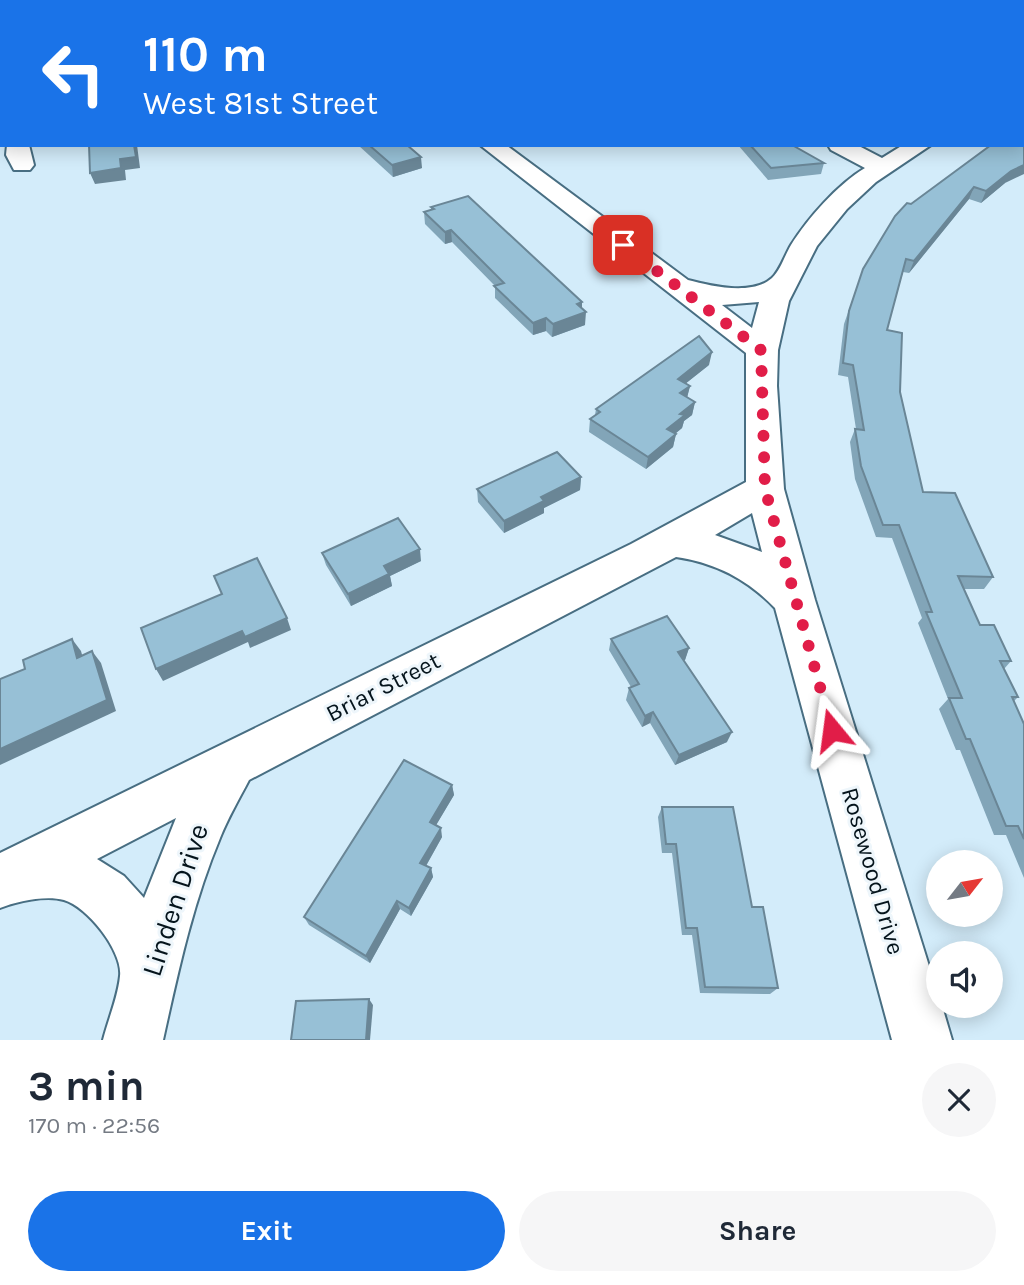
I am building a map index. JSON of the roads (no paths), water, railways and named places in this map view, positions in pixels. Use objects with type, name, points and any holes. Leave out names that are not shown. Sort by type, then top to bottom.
[{"type":"street","points":[[494,147],[761,350]]},
{"type":"street","points":[[843,147],[883,168]]},
{"type":"street","name":"Rosewood Drive","points":[[917,147],[867,177],[831,212],[805,244],[781,285],[761,350],[765,489],[794,600],[922,1040]]},
{"type":"street","points":[[676,285],[694,292],[724,297],[757,295],[781,285]]},
{"type":"street","name":"Briar Street","points":[[5,879],[672,541],[765,489]]},
{"type":"street","points":[[672,541],[704,545],[734,556],[774,579],[794,600]]},
{"type":"street","name":"Linden Drive","points":[[133,1040],[149,973],[193,838],[214,792],[231,765]]},
{"type":"street","points":[[5,879],[60,873],[84,881],[103,893],[119,907],[134,929],[141,943],[149,973]]}]
